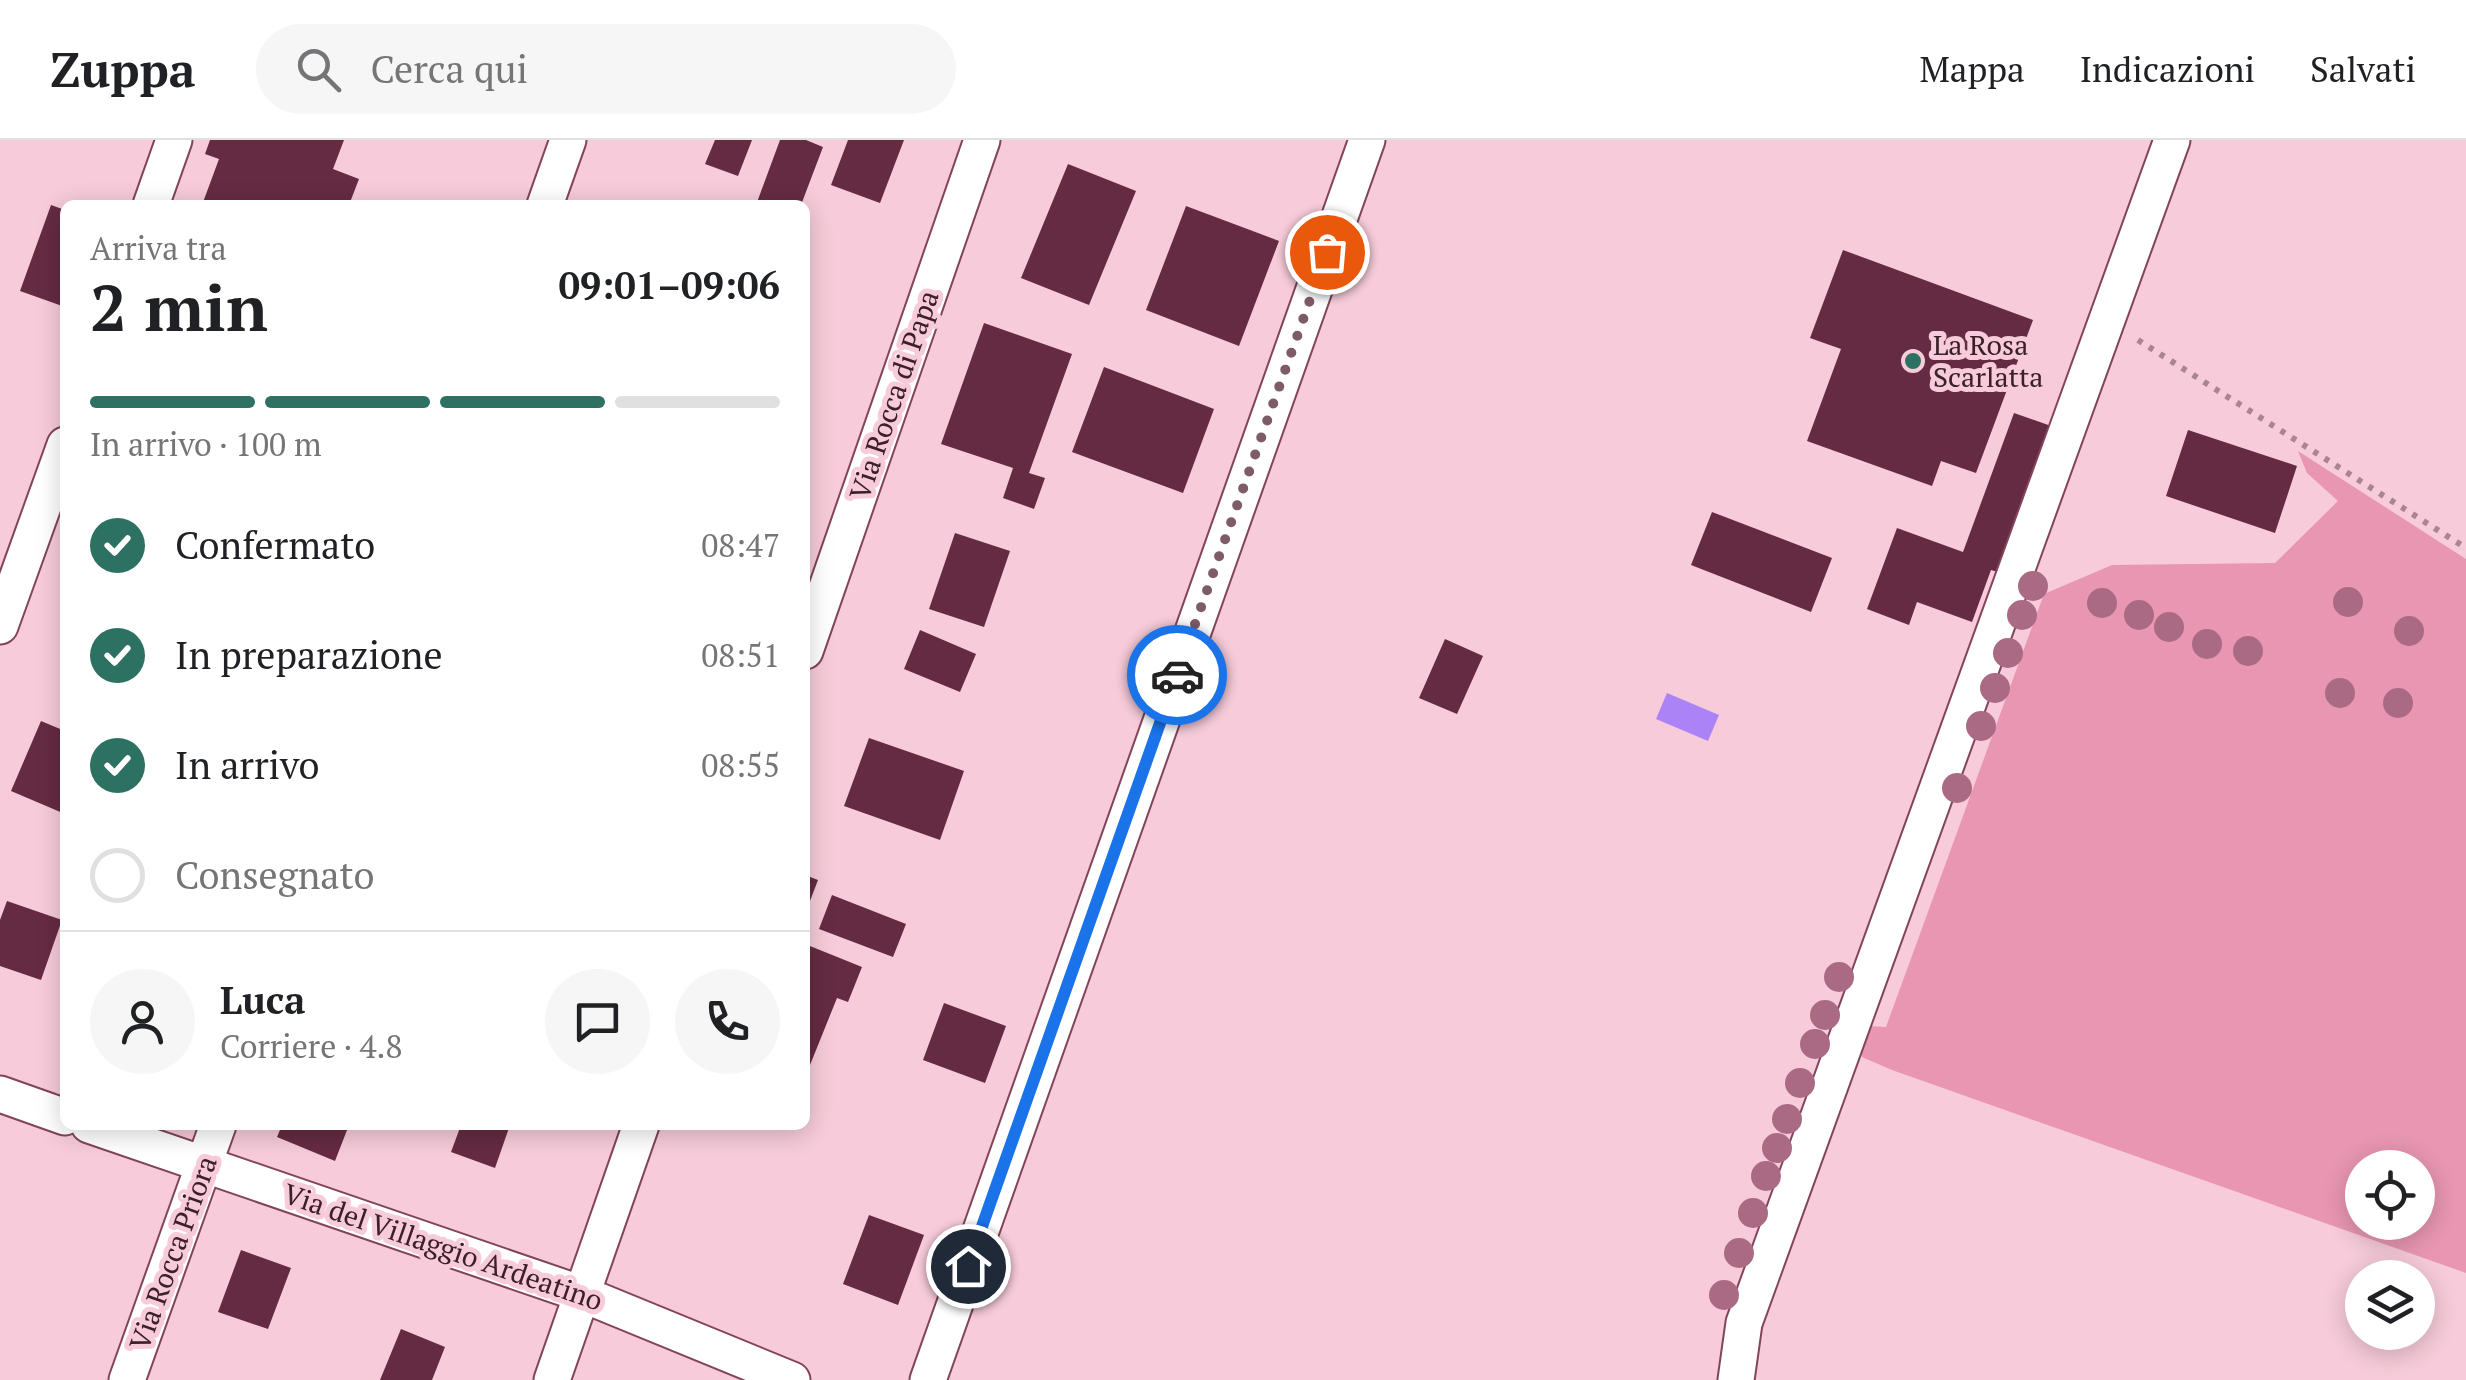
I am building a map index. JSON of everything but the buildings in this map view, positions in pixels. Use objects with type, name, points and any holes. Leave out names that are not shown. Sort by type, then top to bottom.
[{"type":"street","points":[[153,200],[174,140]]},
{"type":"street","points":[[547,200],[568,140]]},
{"type":"street","name":"Via Rocca di Papa","points":[[810,637],[982,140]]},
{"type":"street","points":[[928,1380],[1367,140]]},
{"type":"street","points":[[1736,1380],[1744,1323],[2172,140]]},
{"type":"street","points":[[0,626],[60,459]]},
{"type":"street","points":[[0,1094],[60,1115]]},
{"type":"street","name":"Via del Villaggio Ardeatino","points":[[105,1130],[582,1294],[792,1380]]},
{"type":"street","name":"Via Rocca Priora","points":[[127,1380],[216,1130]]},
{"type":"street","points":[[552,1380],[638,1130]]},
{"type":"path","points":[[2107,321],[2466,548]]},
{"type":"shaded area","points":[[2298,451],[2466,559],[2466,1273],[2373,1240],[2435,1240],[2435,1150],[2345,1150],[2345,1230],[1892,1070],[1862,1057],[1859,1044],[1869,1026],[1886,1027],[2044,594],[2112,565],[2275,563],[2338,501],[2307,473]]},
{"type":"shaded area","points":[[1667,693],[1719,715],[1708,741],[1656,719]]},
{"type":"way so far","points":[[1177,675],[1327,252]]},
{"type":"place","name":"La Rosa Scarlatta","points":[[1913,361]]},
{"type":"route","points":[[968,1266],[1177,675]]}]
